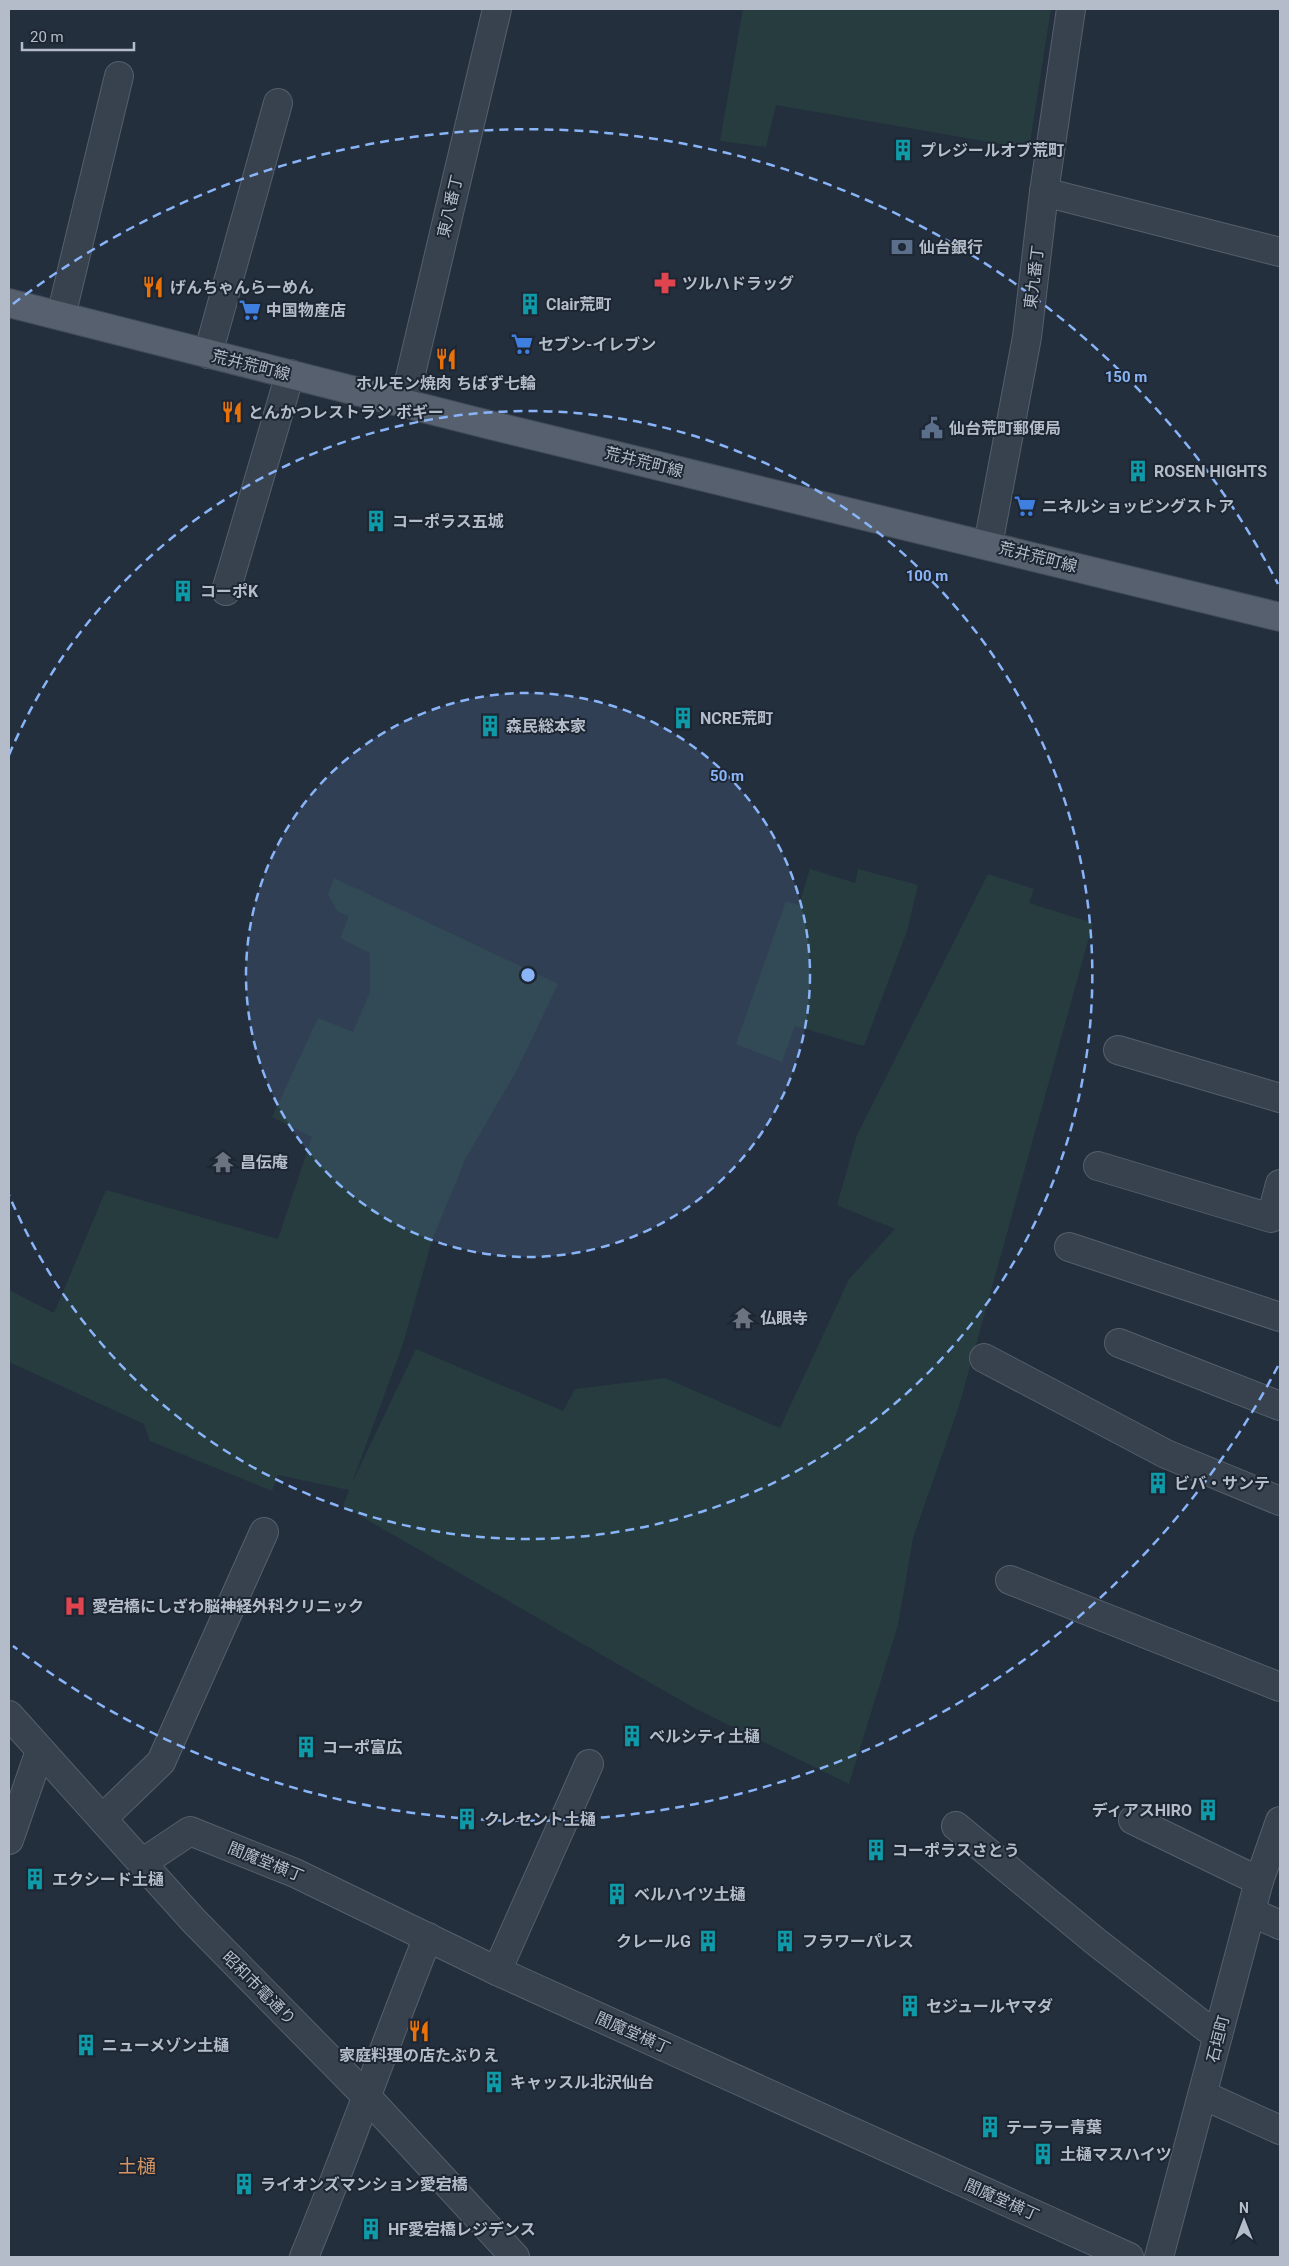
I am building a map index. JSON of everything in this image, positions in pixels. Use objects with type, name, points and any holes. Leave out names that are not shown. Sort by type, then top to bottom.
[{"type":"main road","name":"荒井荒町線","points":[[9,303],[404,403],[988,544],[1280,617]]},
{"type":"street","name":"東八番丁","points":[[404,403],[497,9]]},
{"type":"street","name":"東九番丁","points":[[988,544],[1027,337],[1044,192],[1071,9]]},
{"type":"street","points":[[61,316],[118,76]]},
{"type":"street","points":[[208,354],[278,103]]},
{"type":"street","points":[[1044,192],[1280,252]]},
{"type":"street","points":[[226,592],[290,374]]},
{"type":"street","points":[[1118,1050],[1280,1098]]},
{"type":"street","points":[[1098,1166],[1270,1218],[1280,1184]]},
{"type":"street","points":[[1069,1247],[1280,1317]]},
{"type":"street","points":[[1119,1342],[1280,1406]]},
{"type":"street","points":[[984,1358],[1166,1454],[1280,1501]]},
{"type":"street","points":[[103,1818],[162,1762],[264,1532]]},
{"type":"street","points":[[1010,1580],[1280,1687]]},
{"type":"street","name":"昭和市電通り","points":[[9,1715],[103,1818],[192,1920],[367,2097],[514,2257]]},
{"type":"street","points":[[9,1840],[40,1751]]},
{"type":"street","points":[[497,1971],[589,1764]]},
{"type":"street","points":[[1133,1820],[1259,1881]]},
{"type":"street","name":"石垣町","points":[[1159,2257],[1259,1881],[1280,1821]]},
{"type":"street","points":[[956,1826],[1095,1941],[1218,2035]]},
{"type":"street","name":"閻魔堂横丁","points":[[142,1863],[190,1831],[295,1873],[497,1971],[1129,2257]]},
{"type":"street","points":[[1251,1912],[1280,1925]]},
{"type":"street","points":[[304,2257],[346,2158],[384,2045],[428,1936]]},
{"type":"street","points":[[1203,2096],[1280,2130]]},
{"type":"green space","points":[[743,9],[1051,9],[1029,149],[776,105],[766,147],[720,141]]},
{"type":"green space","points":[[810,869],[855,883],[858,869],[918,885],[907,931],[864,1046],[795,1026],[782,1062],[736,1044],[786,901],[799,905]]},
{"type":"green space","points":[[988,874],[1034,889],[1029,903],[1093,923],[959,1406],[913,1538],[898,1625],[849,1784],[696,1709],[343,1506],[349,1490],[278,1475],[272,1491],[150,1441],[144,1424],[9,1362],[9,1290],[54,1313],[106,1190],[278,1239],[312,1137],[272,1117],[318,1018],[353,1032],[370,992],[370,953],[340,938],[349,916],[337,911],[328,894],[334,878],[558,984],[517,1070],[466,1158],[432,1240],[403,1344],[352,1483],[416,1349],[563,1411],[575,1389],[665,1378],[780,1428],[849,1279],[895,1229],[837,1205],[857,1135]]},
{"type":"place","name":"プレジールオブ荒町","points":[[903,150]]},
{"type":"place","name":"仙台銀行","points":[[902,247]]},
{"type":"place","name":"ツルハドラッグ","points":[[665,283]]},
{"type":"place","name":"げんちゃんらーめん","points":[[153,287]]},
{"type":"place","name":"Clair荒町","points":[[530,304]]},
{"type":"place","name":"中国物産店","points":[[250,310]]},
{"type":"place","name":"セブン-イレブン","points":[[522,344]]},
{"type":"place","name":"ホルモン焼肉 ちばず七輪","points":[[446,359]]},
{"type":"place","name":"とんかつレストラン ボギー","points":[[232,412]]},
{"type":"place","name":"仙台荒町郵便局","points":[[932,428]]},
{"type":"place","name":"ROSEN HIGHTS","points":[[1138,471]]},
{"type":"place","name":"ニネルショッピングストア","points":[[1025,506]]},
{"type":"place","name":"コーポラス五城","points":[[376,521]]},
{"type":"place","name":"コーポK","points":[[183,591]]},
{"type":"place","name":"NCRE荒町","points":[[683,718]]},
{"type":"place","name":"森民総本家","points":[[490,726]]},
{"type":"place","name":"昌伝庵","points":[[223,1162]]},
{"type":"place","name":"仏眼寺","points":[[743,1318]]},
{"type":"place","name":"ビバ・サンテ","points":[[1158,1483]]},
{"type":"place","name":"愛宕橋にしざわ脳神経外科クリニック","points":[[75,1606]]},
{"type":"place","name":"ベルシティ土樋","points":[[632,1736]]},
{"type":"place","name":"コーポ富広","points":[[306,1747]]},
{"type":"place","name":"ディアスHIRO","points":[[1208,1810]]},
{"type":"place","name":"クレセント土樋","points":[[467,1819]]},
{"type":"place","name":"コーポラスさとう","points":[[876,1850]]},
{"type":"place","name":"エクシード土樋","points":[[35,1879]]},
{"type":"place","name":"ベルハイツ土樋","points":[[617,1894]]},
{"type":"place","name":"クレールG","points":[[708,1941]]},
{"type":"place","name":"フラワーパレス","points":[[785,1941]]},
{"type":"place","name":"セジュールヤマダ","points":[[910,2006]]},
{"type":"place","name":"家庭料理の店たぶりえ","points":[[419,2031]]},
{"type":"place","name":"ニューメゾン土樋","points":[[86,2045]]},
{"type":"place","name":"キャッスル北沢仙台","points":[[494,2082]]},
{"type":"place","name":"テーラー青葉","points":[[990,2127]]},
{"type":"place","name":"土樋マスハイツ","points":[[1043,2154]]},
{"type":"place","name":"ライオンズマンション愛宕橋","points":[[244,2184]]},
{"type":"place","name":"HF愛宕橋レジデンス","points":[[371,2229]]},
{"type":"district","name":"土樋","points":[[137,2166]]}]
